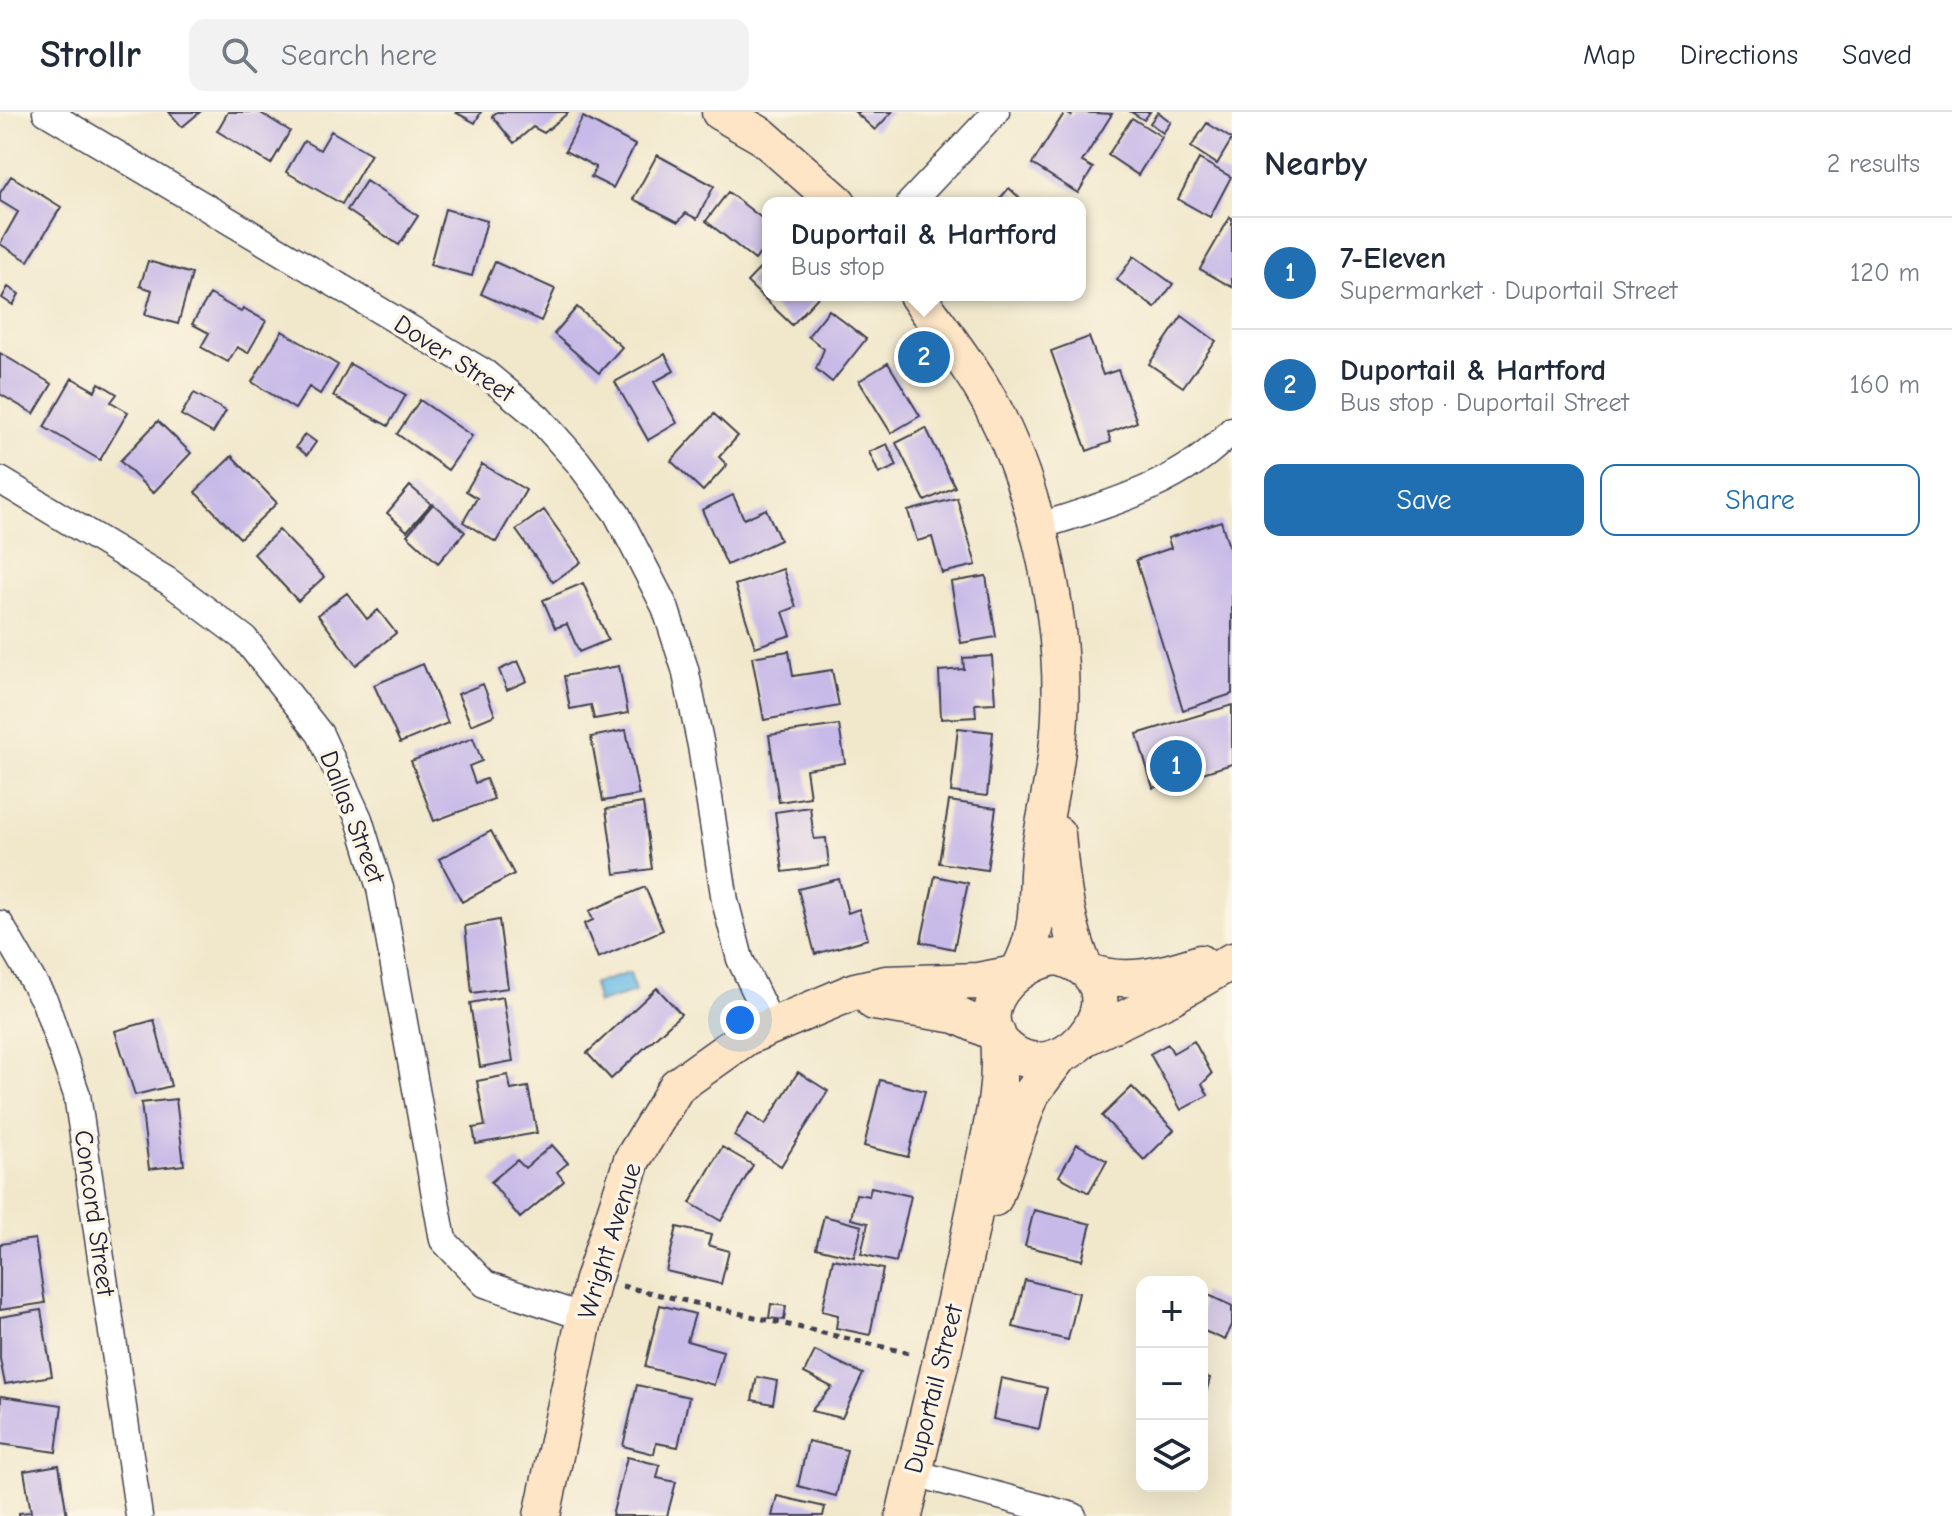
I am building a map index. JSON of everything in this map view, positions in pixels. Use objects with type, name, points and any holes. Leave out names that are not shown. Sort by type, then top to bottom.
[{"type":"main road","points":[[720,112],[762,136],[831,197]]},
{"type":"main road","points":[[921,301],[980,386],[1011,452],[1037,527],[1052,597],[1060,660],[1060,718],[1053,784],[1038,858],[1037,921],[1030,947],[1016,973],[1004,985],[993,1009],[997,1036],[1006,1048],[1030,1061],[1072,1048],[1232,961]]},
{"type":"main road","points":[[1053,784],[1066,911],[1086,970],[1100,997],[1095,1026],[1072,1048]]},
{"type":"main road","points":[[1016,973],[1044,958],[1058,957],[1108,977],[1147,977],[1232,953]]},
{"type":"main road","name":"Wright Avenue","points":[[542,1516],[592,1283],[632,1160],[677,1086],[746,1037],[855,991],[886,984],[978,981],[1016,973]]},
{"type":"main road","name":"Wright Avenue","points":[[817,1006],[876,1002],[921,1007],[964,1017],[997,1036]]},
{"type":"main road","name":"Duportail Street","points":[[904,1516],[965,1262],[998,1101],[1000,1067],[997,1036]]},
{"type":"main road","name":"Duportail Street","points":[[965,1262],[1005,1173],[1026,1105],[1040,1080],[1072,1048]]},
{"type":"street","name":"Dover Street","points":[[46,112],[485,373],[538,417],[578,462],[617,514],[665,607],[685,669],[740,959],[771,1024]]},
{"type":"street","points":[[916,197],[996,112]]},
{"type":"street","points":[[1037,527],[1158,485],[1214,450],[1232,430]]},
{"type":"street","name":"Dallas Street","points":[[0,480],[168,581],[245,639],[320,734],[359,819],[380,888],[443,1240],[485,1284],[584,1317]]},
{"type":"street","name":"Concord Street","points":[[0,924],[45,1002],[77,1095],[139,1516]]},
{"type":"street","points":[[914,1473],[1073,1516]]},
{"type":"path","points":[[618,1285],[909,1353]]},
{"type":"water","points":[[630,973],[635,992],[598,1003],[593,984]]},
{"type":"building","points":[[169,112],[200,112],[182,127]]},
{"type":"building","points":[[228,112],[259,112],[290,131],[271,164],[217,131]]},
{"type":"building","points":[[455,112],[481,112],[475,123]]},
{"type":"building","points":[[497,112],[569,112],[544,133],[533,127],[514,143],[492,116]]},
{"type":"building","points":[[855,112],[892,112],[875,130]]},
{"type":"building","points":[[1065,112],[1071,116],[1074,112],[1112,114],[1082,162],[1093,168],[1078,193],[1032,164]]},
{"type":"building","points":[[1131,112],[1150,112],[1144,120]]},
{"type":"building","points":[[1158,112],[1171,122],[1163,133],[1150,123]]},
{"type":"building","points":[[583,117],[635,145],[613,188],[591,177],[596,167],[565,151]]},
{"type":"building","points":[[1132,118],[1162,137],[1138,175],[1108,155]]},
{"type":"building","points":[[1207,123],[1232,139],[1217,164],[1191,147]]},
{"type":"building","points":[[331,131],[371,154],[342,204],[286,172],[304,141],[320,150]]},
{"type":"building","points":[[657,155],[714,186],[697,219],[686,213],[678,222],[633,199]]},
{"type":"building","points":[[1199,159],[1231,177],[1210,217],[1178,199]]},
{"type":"building","points":[[11,176],[61,207],[28,261],[0,244],[18,212],[0,201],[0,193]]},
{"type":"building","points":[[366,181],[418,216],[399,245],[347,210]]},
{"type":"building","points":[[1009,188],[1019,197],[1001,197]]},
{"type":"building","points":[[728,192],[762,218],[762,250],[755,260],[706,221]]},
{"type":"building","points":[[445,209],[487,221],[472,276],[430,265]]},
{"type":"building","points":[[1232,218],[1232,287],[1200,269]]},
{"type":"building","points":[[1134,256],[1173,284],[1155,308],[1117,280]]},
{"type":"building","points":[[148,261],[192,274],[178,324],[145,315],[152,290],[140,286]]},
{"type":"building","points":[[495,262],[555,289],[541,321],[481,294]]},
{"type":"building","points":[[762,266],[762,296],[747,282]]},
{"type":"building","points":[[8,287],[19,294],[13,305],[2,298]]},
{"type":"building","points":[[210,294],[241,312],[243,308],[266,321],[248,353],[237,347],[228,362],[201,347],[209,333],[192,324]]},
{"type":"building","points":[[767,301],[814,301],[792,325]]},
{"type":"building","points":[[577,307],[622,347],[599,373],[554,334]]},
{"type":"building","points":[[829,310],[866,339],[832,382],[816,369],[824,349],[808,336]]},
{"type":"building","points":[[1182,316],[1216,341],[1183,387],[1149,364]]},
{"type":"building","points":[[282,331],[338,365],[320,394],[309,387],[295,409],[252,382]]},
{"type":"building","points":[[1089,337],[1103,375],[1118,370],[1137,422],[1108,433],[1111,442],[1087,451],[1051,351]]},
{"type":"building","points":[[0,353],[52,384],[34,414],[0,394]]},
{"type":"building","points":[[665,354],[674,371],[654,382],[677,423],[648,440],[615,382]]},
{"type":"building","points":[[888,363],[920,416],[891,433],[859,381]]},
{"type":"building","points":[[350,364],[406,395],[388,426],[333,396]]},
{"type":"building","points":[[72,378],[95,391],[99,383],[117,394],[111,402],[128,412],[100,460],[44,427]]},
{"type":"building","points":[[194,393],[226,411],[213,433],[181,415]]},
{"type":"building","points":[[420,400],[472,436],[448,470],[397,434]]},
{"type":"building","points":[[714,414],[738,436],[719,457],[727,465],[703,491],[671,461]]},
{"type":"building","points":[[158,421],[191,453],[153,493],[120,461]]},
{"type":"building","points":[[926,428],[955,487],[925,501],[896,443]]},
{"type":"building","points":[[305,434],[316,442],[307,455],[296,447]]},
{"type":"building","points":[[887,444],[897,466],[879,474],[869,452]]},
{"type":"building","points":[[232,456],[277,503],[240,538],[195,492]]},
{"type":"building","points":[[482,464],[526,490],[496,542],[463,522],[477,498],[466,491]]},
{"type":"building","points":[[410,486],[431,504],[407,531],[387,513]]},
{"type":"building","points":[[733,495],[744,519],[766,509],[780,540],[727,565],[702,510]]},
{"type":"building","points":[[957,498],[976,565],[942,573],[932,537],[917,541],[908,511]]},
{"type":"building","points":[[433,504],[465,532],[438,563],[407,535]]},
{"type":"building","points":[[544,510],[581,562],[553,582],[516,530]]},
{"type":"building","points":[[1221,521],[1232,557],[1232,694],[1183,710],[1136,560],[1171,548],[1168,538]]},
{"type":"building","points":[[279,530],[324,577],[298,601],[254,554]]},
{"type":"building","points":[[783,569],[796,607],[783,612],[791,635],[755,647],[735,585]]},
{"type":"building","points":[[986,576],[996,637],[961,643],[951,582]]},
{"type":"building","points":[[583,583],[608,640],[579,652],[567,624],[555,628],[543,600]]},
{"type":"building","points":[[347,593],[367,619],[378,610],[396,633],[356,665],[318,615]]},
{"type":"building","points":[[789,651],[793,676],[832,670],[839,706],[764,720],[752,657]]},
{"type":"building","points":[[992,656],[995,703],[975,704],[976,717],[941,719],[939,671],[964,669],[963,658]]},
{"type":"building","points":[[518,661],[527,681],[507,690],[499,670]]},
{"type":"building","points":[[423,664],[448,723],[400,743],[374,685]]},
{"type":"building","points":[[619,666],[628,713],[594,719],[591,705],[570,709],[564,676]]},
{"type":"building","points":[[483,684],[495,715],[471,725],[458,694]]},
{"type":"building","points":[[1232,705],[1232,764],[1153,788],[1137,734]]},
{"type":"building","points":[[839,725],[845,763],[806,769],[810,797],[779,802],[769,735]]},
{"type":"building","points":[[958,728],[993,732],[987,796],[951,792]]},
{"type":"building","points":[[626,730],[639,795],[603,801],[591,737]]},
{"type":"building","points":[[473,738],[482,761],[469,766],[475,783],[486,779],[494,799],[434,821],[411,761]]},
{"type":"building","points":[[949,801],[996,808],[987,870],[939,863]]},
{"type":"building","points":[[643,803],[652,869],[615,874],[606,809]]},
{"type":"building","points":[[810,807],[814,839],[826,838],[829,866],[783,872],[775,812]]},
{"type":"building","points":[[491,831],[514,874],[462,902],[439,859]]},
{"type":"building","points":[[935,876],[968,883],[954,949],[921,942]]},
{"type":"building","points":[[839,879],[848,913],[859,909],[868,939],[815,954],[798,889]]},
{"type":"building","points":[[645,887],[663,930],[598,958],[584,924],[593,920],[589,911]]},
{"type":"building","points":[[499,920],[508,988],[472,993],[465,926]]},
{"type":"building","points":[[657,988],[681,1014],[611,1079],[587,1053]]},
{"type":"building","points":[[503,997],[513,1061],[480,1067],[470,1003]]},
{"type":"building","points":[[154,1020],[171,1086],[135,1095],[115,1031]]},
{"type":"building","points":[[1194,1041],[1212,1074],[1202,1084],[1208,1095],[1181,1110],[1150,1054],[1168,1044],[1173,1053]]},
{"type":"building","points":[[798,1072],[828,1091],[781,1166],[734,1136],[748,1113],[765,1125]]},
{"type":"building","points":[[508,1075],[511,1090],[528,1087],[537,1133],[476,1144],[473,1128],[485,1126],[477,1081]]},
{"type":"building","points":[[880,1080],[925,1091],[908,1157],[864,1146]]},
{"type":"building","points":[[1132,1087],[1174,1130],[1144,1160],[1102,1116]]},
{"type":"building","points":[[176,1099],[184,1165],[149,1169],[141,1103]]},
{"type":"building","points":[[1077,1144],[1107,1161],[1089,1193],[1059,1176]]},
{"type":"building","points":[[552,1145],[568,1163],[557,1172],[564,1181],[520,1218],[491,1182],[517,1160],[525,1168]]},
{"type":"building","points":[[722,1147],[753,1165],[721,1221],[690,1203]]},
{"type":"building","points":[[871,1187],[911,1196],[896,1262],[861,1254],[868,1223],[851,1219],[856,1194],[869,1196]]},
{"type":"building","points":[[1034,1210],[1091,1224],[1082,1260],[1025,1246]]},
{"type":"building","points":[[824,1216],[862,1226],[854,1257],[816,1248]]},
{"type":"building","points":[[677,1227],[711,1235],[708,1245],[729,1251],[721,1284],[666,1271]]},
{"type":"building","points":[[35,1239],[45,1303],[0,1310],[0,1244]]},
{"type":"building","points":[[833,1259],[883,1269],[870,1335],[836,1328],[838,1315],[822,1311]]},
{"type":"building","points":[[1025,1280],[1079,1293],[1068,1340],[1013,1327]]},
{"type":"building","points":[[1208,1295],[1232,1306],[1232,1325],[1225,1340],[1208,1333]]},
{"type":"building","points":[[771,1304],[786,1306],[784,1320],[769,1318]]},
{"type":"building","points":[[660,1305],[695,1314],[687,1341],[723,1351],[714,1385],[645,1367]]},
{"type":"building","points":[[41,1310],[52,1376],[5,1384],[0,1359],[0,1317]]},
{"type":"building","points":[[815,1351],[863,1374],[842,1418],[811,1411],[832,1387],[804,1373]]},
{"type":"building","points":[[757,1377],[777,1381],[773,1404],[752,1400]]},
{"type":"building","points":[[1001,1378],[1047,1388],[1039,1429],[993,1419]]},
{"type":"building","points":[[637,1385],[689,1397],[678,1447],[656,1443],[654,1454],[623,1446]]},
{"type":"building","points":[[1,1396],[62,1405],[56,1452],[0,1444]]},
{"type":"building","points":[[808,1441],[847,1450],[836,1496],[798,1486]]},
{"type":"building","points":[[627,1457],[660,1465],[657,1478],[676,1482],[667,1516],[612,1516]]},
{"type":"building","points":[[59,1465],[67,1516],[19,1516],[19,1513],[31,1512],[24,1471]]},
{"type":"building","points":[[777,1496],[825,1507],[823,1516],[772,1516]]},
{"type":"place","name":"Duportail & Hartford","points":[[924,357]]},
{"type":"place","name":"7-Eleven","points":[[1176,766]]}]
